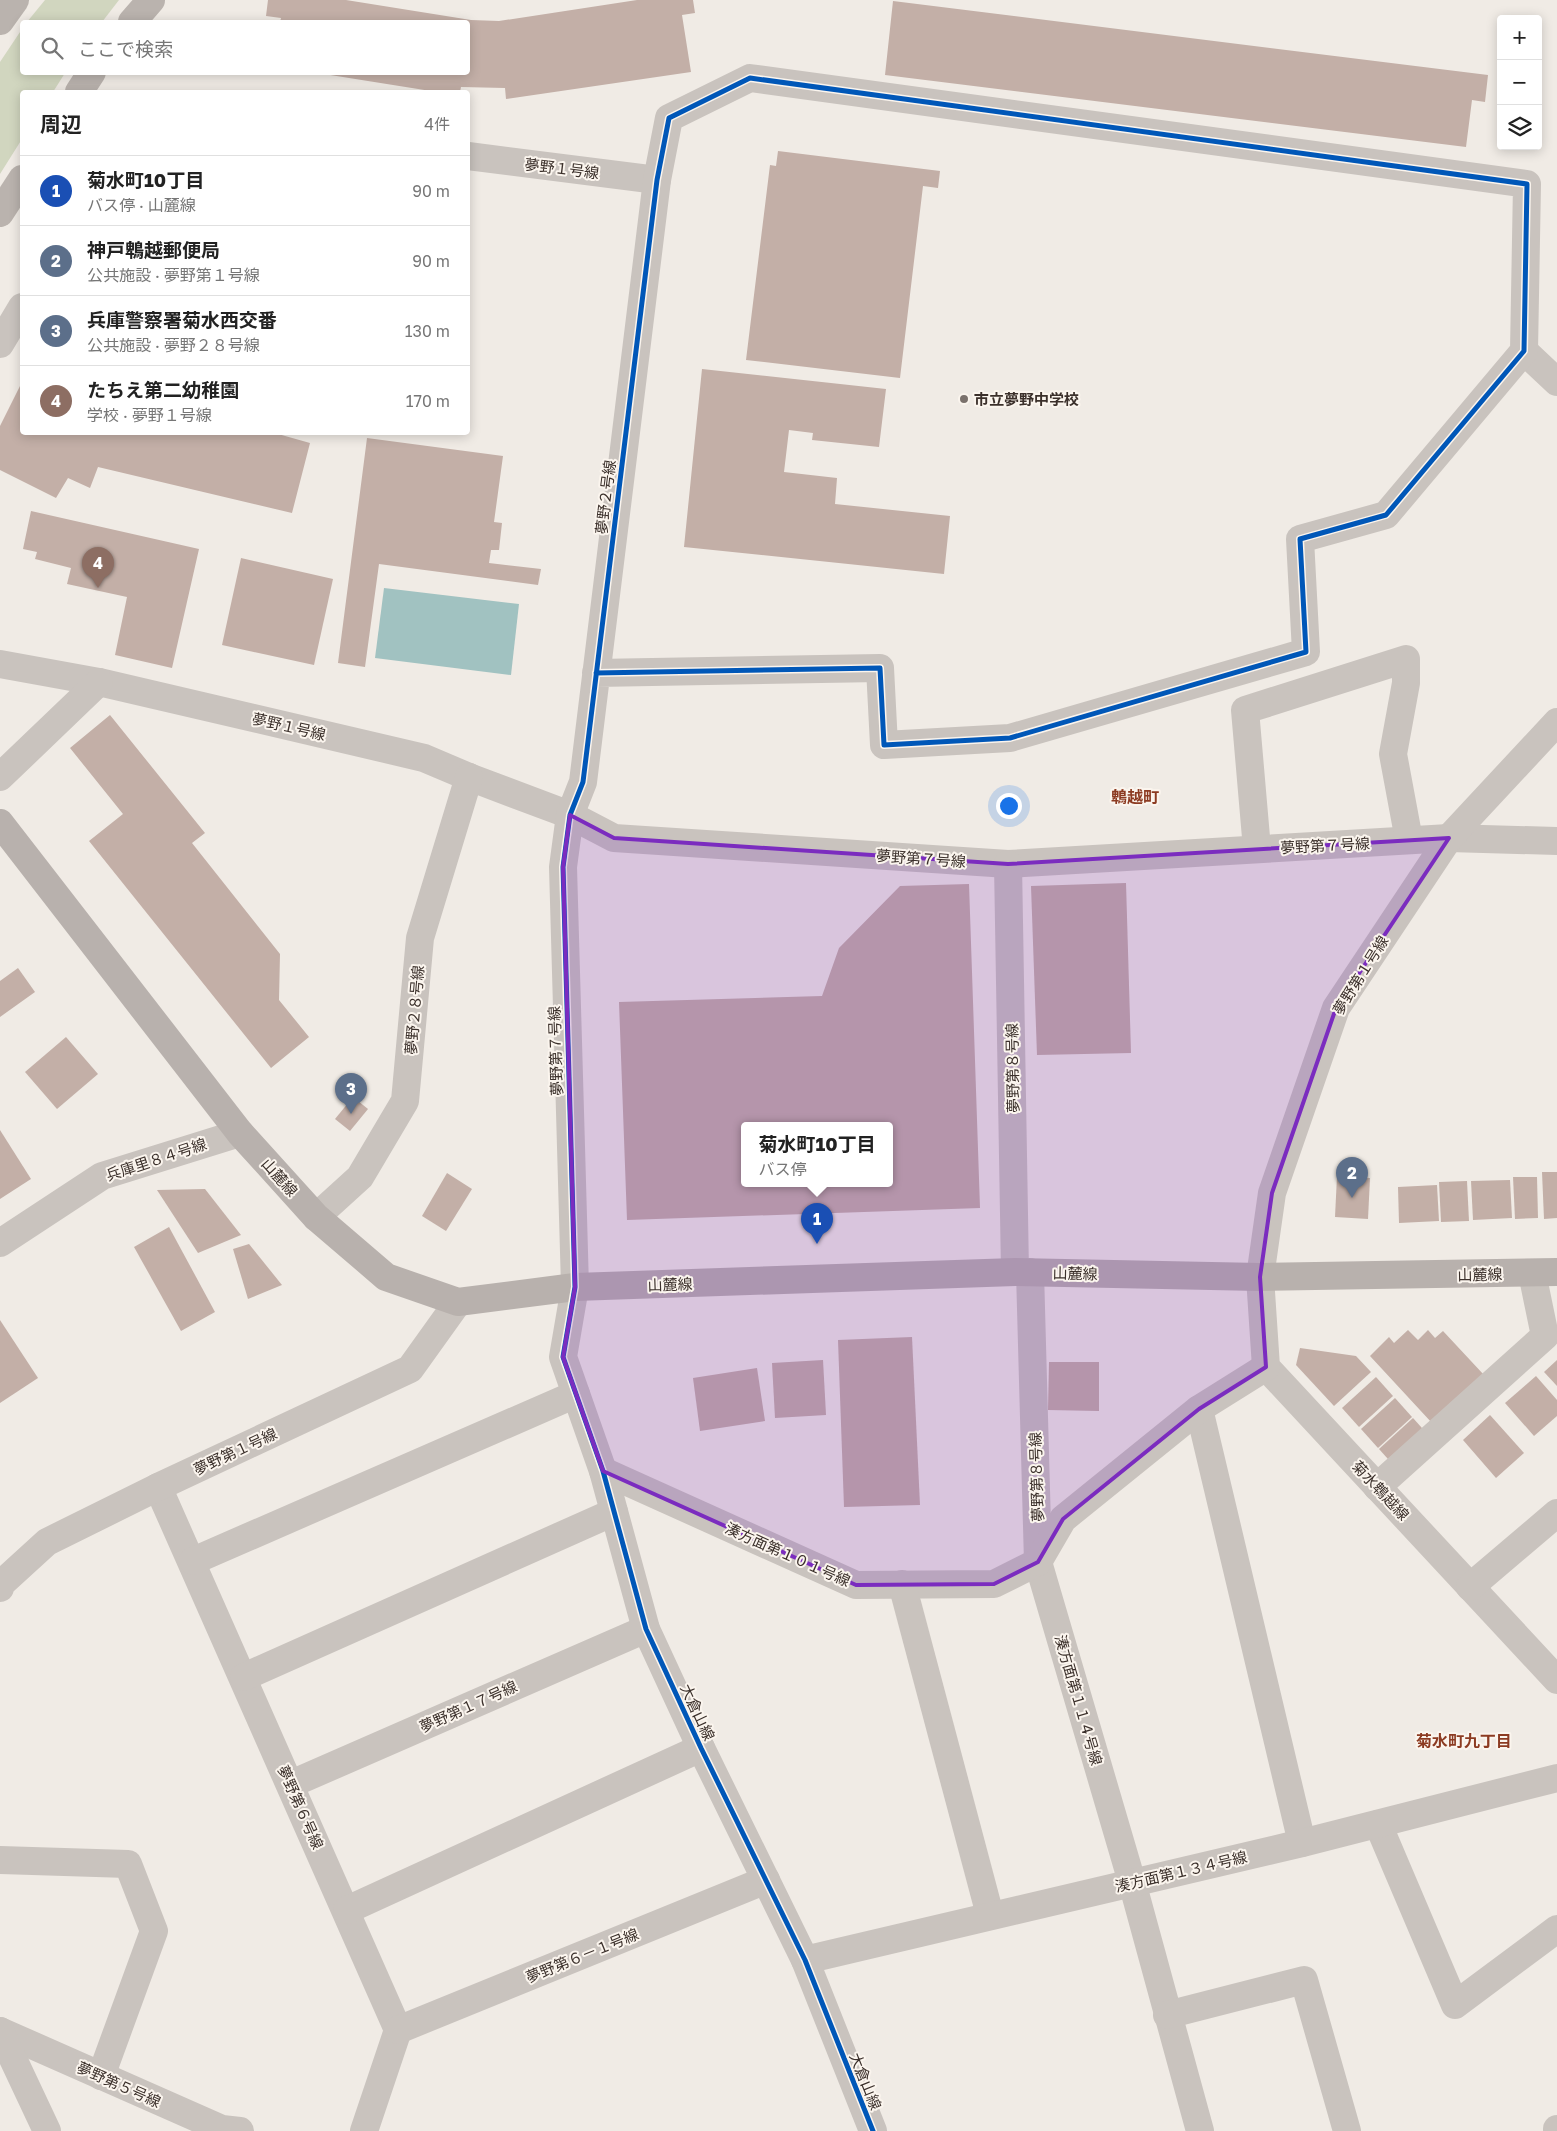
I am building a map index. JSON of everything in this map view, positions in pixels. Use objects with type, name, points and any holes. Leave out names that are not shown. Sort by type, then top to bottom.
[{"type":"main road","name":"山麓線","points":[[0,822],[240,1132],[316,1217],[386,1277],[458,1302],[575,1287],[1023,1272],[1260,1277],[1545,1273]]},
{"type":"street","points":[[0,21],[14,0]]},
{"type":"street","points":[[134,20],[150,0]]},
{"type":"street","points":[[80,90],[90,75]]},
{"type":"street","name":"夢野２号線","points":[[570,815],[583,782],[657,180],[669,118],[750,78],[1527,184],[1524,351]]},
{"type":"street","name":"夢野１号線","points":[[470,156],[657,180]]},
{"type":"street","points":[[0,213],[20,182]]},
{"type":"street","points":[[0,344],[20,310]]},
{"type":"street","points":[[596,673],[880,668],[884,745],[1010,738],[1306,652],[1300,540],[1386,515],[1524,351],[1557,382]]},
{"type":"street","points":[[1257,849],[1245,710],[1406,659],[1406,683],[1392,754],[1408,840]]},
{"type":"street","name":"夢野１号線","points":[[0,664],[99,682],[424,758],[570,815]]},
{"type":"street","points":[[0,777],[99,682]]},
{"type":"street","name":"夢野第１号線","points":[[1260,1277],[1272,1192],[1336,1008],[1449,838],[1557,722]]},
{"type":"street","name":"夢野２８号線","points":[[316,1217],[360,1177],[405,1101],[420,938],[469,777]]},
{"type":"street","name":"夢野第７号線","points":[[575,1287],[563,867],[570,815],[614,838],[1008,864],[1449,838],[1557,840]]},
{"type":"street","name":"夢野第８号線","points":[[1008,864],[1023,1272],[1038,1562]]},
{"type":"street","name":"兵庫里８４号線","points":[[0,1243],[102,1176],[240,1132]]},
{"type":"street","points":[[1377,1486],[1545,1336],[1545,1273]]},
{"type":"street","points":[[1038,1562],[1063,1519],[1200,1409],[1266,1367],[1260,1277]]},
{"type":"street","name":"大倉山線","points":[[575,1287],[563,1357],[603,1471],[646,1628],[701,1748],[805,1960],[873,2131]]},
{"type":"street","name":"夢野第１号線","points":[[0,1588],[1,1584],[47,1542],[158,1487],[410,1369],[458,1302]]},
{"type":"street","name":"菊水鵯越線","points":[[1266,1367],[1470,1587],[1556,1676]]},
{"type":"street","points":[[193,1561],[576,1394]]},
{"type":"street","points":[[1200,1409],[1302,1843]]},
{"type":"street","name":"湊方面第１０１号線","points":[[603,1471],[856,1585],[994,1584],[1038,1562]]},
{"type":"street","name":"夢野第６号線","points":[[158,1487],[193,1561],[398,2030]]},
{"type":"street","points":[[244,1677],[614,1512]]},
{"type":"street","points":[[1470,1587],[1557,1513]]},
{"type":"street","name":"湊方面第１１４号線","points":[[1038,1562],[1132,1882],[1200,2131]]},
{"type":"street","points":[[902,1584],[990,1915]]},
{"type":"street","name":"夢野第１７号線","points":[[291,1784],[646,1628]]},
{"type":"street","points":[[347,1910],[701,1748]]},
{"type":"street","name":"湊方面第１３４号線","points":[[805,1960],[1302,1843],[1557,1778]]},
{"type":"street","points":[[1378,1824],[1455,2005],[1557,1929]]},
{"type":"street","points":[[0,1860],[128,1864],[154,1931],[101,2076]]},
{"type":"street","name":"夢野第６－１号線","points":[[398,2030],[766,1880]]},
{"type":"street","points":[[1167,2015],[1304,1980],[1347,2131]]},
{"type":"street","points":[[364,2131],[398,2030]]},
{"type":"street","points":[[0,2031],[47,2131]]},
{"type":"street","name":"夢野第５号線","points":[[0,2031],[222,2129],[240,2131]]},
{"type":"highlighted area","points":[[570,815],[614,838],[1008,864],[1449,838],[1336,1008],[1272,1193],[1260,1277],[1266,1367],[1199,1409],[1063,1519],[1038,1562],[994,1584],[856,1585],[603,1471],[563,1357],[575,1287],[563,867]]},
{"type":"green space","points":[[45,0],[119,0],[104,20],[29,20]]},
{"type":"green space","points":[[20,32],[20,75],[64,75],[54,90],[20,90],[20,142],[0,174],[0,62]]},
{"type":"water","points":[[384,588],[519,604],[511,675],[375,658]]},
{"type":"building","points":[[268,0],[346,0],[471,20],[499,21],[637,0],[693,0],[695,13],[682,15],[691,72],[506,99],[505,88],[461,87],[460,90],[424,90],[330,75],[470,75],[470,20],[280,20],[281,18],[266,16]]},
{"type":"building","points":[[893,1],[1488,75],[1485,102],[1472,100],[1466,147],[885,75]]},
{"type":"building","points":[[778,151],[940,171],[938,188],[923,186],[900,378],[746,360],[770,165],[776,166]]},
{"type":"building","points":[[702,369],[886,389],[879,447],[812,440],[813,433],[789,430],[784,472],[837,478],[835,504],[950,516],[944,574],[684,547]]},
{"type":"building","points":[[20,386],[20,435],[282,435],[310,443],[292,513],[98,467],[90,488],[68,478],[56,498],[0,470],[0,426]]},
{"type":"building","points":[[367,438],[503,456],[494,522],[502,523],[499,550],[491,550],[489,563],[541,569],[538,585],[379,564],[365,667],[338,663]]},
{"type":"building","points":[[31,511],[199,549],[172,668],[115,655],[127,597],[67,584],[71,568],[35,559],[37,552],[23,549]]},
{"type":"building","points":[[241,558],[333,579],[314,665],[222,645]]},
{"type":"building","points":[[110,715],[205,833],[192,843],[280,954],[279,1000],[309,1037],[271,1068],[89,841],[123,814],[70,748]]},
{"type":"building","points":[[1126,883],[1131,1053],[1037,1055],[1031,886]]},
{"type":"building","points":[[969,884],[980,1208],[627,1220],[619,1002],[822,996],[839,948],[900,886]]},
{"type":"building","points":[[18,968],[35,992],[0,1017],[0,981]]},
{"type":"building","points":[[66,1037],[98,1074],[57,1109],[25,1072]]},
{"type":"building","points":[[353,1097],[368,1109],[350,1131],[335,1119]]},
{"type":"building","points":[[0,1130],[31,1179],[0,1199]]},
{"type":"building","points":[[1542,1172],[1557,1172],[1557,1218],[1544,1219]]},
{"type":"building","points":[[447,1173],[472,1189],[446,1231],[422,1216]]},
{"type":"building","points":[[1337,1176],[1370,1178],[1368,1219],[1335,1217]]},
{"type":"building","points":[[1513,1177],[1537,1177],[1538,1218],[1515,1219]]},
{"type":"building","points":[[1510,1180],[1512,1218],[1473,1220],[1471,1181]]},
{"type":"building","points":[[1467,1181],[1469,1221],[1441,1222],[1439,1182]]},
{"type":"building","points":[[1437,1185],[1439,1221],[1399,1223],[1398,1187]]},
{"type":"building","points":[[205,1189],[241,1235],[198,1253],[157,1190]]},
{"type":"building","points":[[169,1227],[215,1312],[181,1331],[134,1247]]},
{"type":"building","points":[[249,1244],[282,1285],[248,1299],[233,1249]]},
{"type":"building","points":[[0,1320],[38,1378],[0,1403]]},
{"type":"building","points":[[1408,1330],[1418,1340],[1428,1330],[1435,1338],[1443,1331],[1484,1375],[1432,1423],[1370,1356],[1389,1337],[1394,1343]]},
{"type":"building","points":[[912,1337],[920,1505],[844,1507],[838,1340]]},
{"type":"building","points":[[1300,1348],[1356,1356],[1371,1372],[1334,1406],[1296,1365]]},
{"type":"building","points":[[823,1360],[826,1415],[775,1418],[772,1363]]},
{"type":"building","points":[[1557,1360],[1557,1386],[1544,1372]]},
{"type":"building","points":[[1049,1362],[1099,1362],[1099,1411],[1048,1410]]},
{"type":"building","points":[[757,1368],[765,1421],[700,1431],[693,1378]]},
{"type":"building","points":[[1536,1376],[1557,1400],[1557,1416],[1534,1436],[1505,1403]]},
{"type":"building","points":[[1376,1377],[1393,1396],[1359,1427],[1342,1408]]},
{"type":"building","points":[[1395,1398],[1412,1417],[1378,1448],[1361,1429]]},
{"type":"building","points":[[1490,1415],[1524,1453],[1496,1478],[1463,1440]]},
{"type":"building","points":[[1413,1418],[1430,1437],[1396,1468],[1379,1449]]},
{"type":"cycle path","points":[[596,673],[880,668],[884,745],[1010,738],[1306,652],[1300,539],[1386,515],[1524,351],[1527,184],[750,78],[669,118],[657,180],[583,782],[570,815],[563,867],[575,1287],[563,1357],[603,1471],[646,1629],[701,1748],[805,1960],[873,2131]]},
{"type":"place","name":"市立夢野中学校","points":[[964,399]]},
{"type":"place","name":"たちえ第二幼稚園","points":[[98,588]]},
{"type":"place","name":"兵庫警察署菊水西交番","points":[[351,1114]]},
{"type":"place","name":"神戸鵯越郵便局","points":[[1352,1198]]},
{"type":"place","name":"菊水町10丁目","points":[[817,1244]]},
{"type":"district","name":"鵯越町","points":[[1135,797]]},
{"type":"district","name":"菊水町九丁目","points":[[1464,1741]]}]
